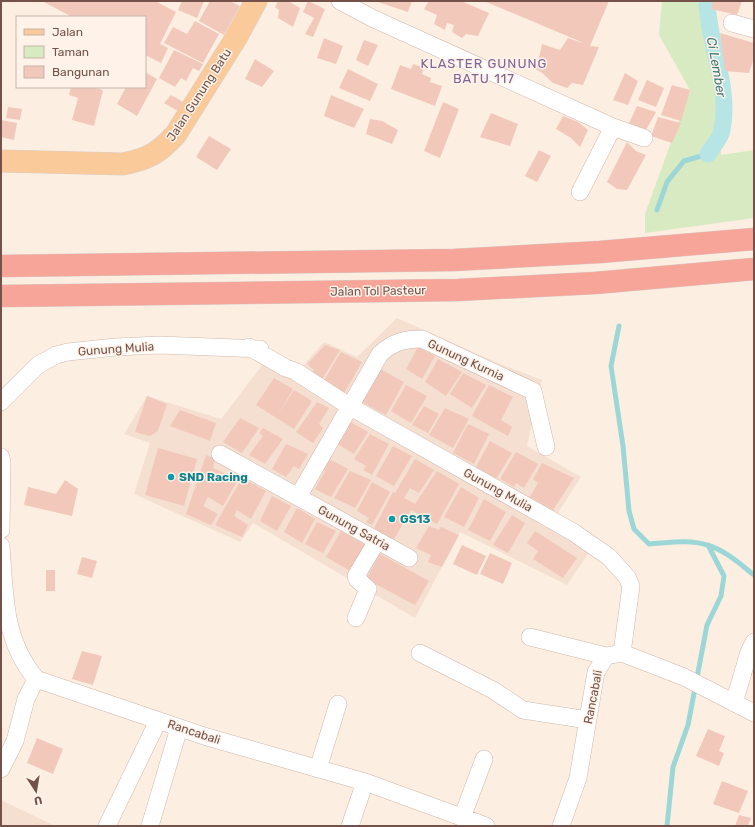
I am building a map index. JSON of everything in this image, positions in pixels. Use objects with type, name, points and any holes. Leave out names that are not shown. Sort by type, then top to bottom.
[{"type":"highway","points":[[1,266],[454,260],[600,252],[754,239]]},
{"type":"highway","name":"Jalan Tol Pasteur","points":[[1,296],[458,290],[595,283],[754,269]]},
{"type":"main road","name":"Jalan Gunung Batu","points":[[1,161],[123,164],[138,161],[153,155],[165,147],[176,134],[236,38],[256,1]]},
{"type":"street","points":[[340,1],[374,19],[613,127],[644,138]]},
{"type":"street","points":[[732,23],[754,29]]},
{"type":"street","points":[[580,192],[613,127]]},
{"type":"street","name":"Gunung Kurnia","points":[[349,406],[380,354],[389,346],[406,339],[422,339],[533,391],[546,447]]},
{"type":"street","name":"Gunung Mulia","points":[[1,402],[38,365],[56,355],[68,352],[116,347],[159,345],[263,349],[289,363],[295,371],[349,406],[554,521],[609,557],[627,577],[631,586],[622,653]]},
{"type":"street","points":[[298,497],[349,406]]},
{"type":"street","name":"Gunung Satria","points":[[220,454],[409,558]]},
{"type":"street","points":[[1,457],[1,530]]},
{"type":"street","points":[[356,618],[368,589],[357,580],[356,576],[377,541]]},
{"type":"street","points":[[1,546],[7,616],[13,642],[24,665],[36,679],[26,699],[16,741],[1,770]]},
{"type":"street","points":[[530,637],[606,656]]},
{"type":"street","points":[[734,703],[749,652],[754,642]]},
{"type":"street","points":[[420,653],[493,690],[523,710],[588,720]]},
{"type":"street","points":[[622,653],[684,678],[754,713]]},
{"type":"street","name":"Rancabali","points":[[561,826],[578,778],[596,672],[606,656],[622,653]]},
{"type":"street","name":"Rancabali","points":[[36,679],[180,728],[365,782],[482,825]]},
{"type":"street","points":[[318,769],[338,704]]},
{"type":"street","points":[[107,826],[158,721]]},
{"type":"street","points":[[150,826],[180,728]]},
{"type":"street","points":[[462,818],[484,759]]},
{"type":"street","points":[[350,826],[365,782]]},
{"type":"shaded area","points":[[397,318],[500,364],[542,380],[527,446],[581,477],[559,511],[553,525],[592,548],[567,585],[460,532],[415,618],[253,523],[240,542],[134,494],[150,443],[124,434],[147,396],[221,419],[273,351],[302,367],[324,342],[357,357]]},
{"type":"shaded area","points":[[1,800],[55,826],[1,826]]},
{"type":"green space","points":[[662,1],[706,1],[705,37],[717,86],[721,155],[754,150],[754,218],[645,233],[645,214],[690,90],[659,35]]},
{"type":"building","points":[[42,1],[155,1],[176,12],[160,44],[168,48],[161,63],[146,56],[146,16],[70,16]]},
{"type":"building","points":[[182,1],[204,1],[197,18],[178,10]]},
{"type":"building","points":[[210,1],[230,1],[240,6],[224,35],[199,21]]},
{"type":"building","points":[[278,1],[288,1],[300,8],[293,27],[278,18],[279,10],[275,7]]},
{"type":"building","points":[[308,1],[325,9],[313,37],[305,34],[314,18],[303,12]]},
{"type":"building","points":[[375,1],[412,1],[408,12]]},
{"type":"building","points":[[429,1],[461,1],[489,13],[478,36],[466,34],[462,38],[452,32],[454,25],[447,23],[445,30],[434,24],[437,15],[424,9]]},
{"type":"building","points":[[484,1],[609,1],[590,46],[599,47],[583,85],[572,83],[567,88],[553,83],[541,72],[530,66],[539,58],[542,44],[560,50],[568,38],[586,44]]},
{"type":"building","points":[[713,1],[742,1],[737,15],[711,9]]},
{"type":"building","points":[[195,21],[219,34],[203,63],[164,43],[173,27],[187,34]]},
{"type":"building","points":[[720,33],[754,43],[754,58],[749,73],[725,71]]},
{"type":"building","points":[[324,38],[343,46],[336,64],[317,58]]},
{"type":"building","points":[[364,40],[378,45],[368,66],[356,60]]},
{"type":"building","points":[[174,50],[203,64],[199,71],[193,68],[186,81],[181,78],[175,87],[159,78]]},
{"type":"building","points":[[255,59],[274,71],[262,87],[245,79]]},
{"type":"building","points":[[413,64],[424,68],[422,74],[431,78],[430,82],[442,86],[435,106],[391,89],[400,65],[411,69]]},
{"type":"building","points":[[348,69],[378,84],[370,101],[339,88]]},
{"type":"building","points":[[146,73],[157,79],[137,116],[117,104],[125,88],[146,88]]},
{"type":"building","points":[[625,73],[638,81],[628,105],[613,100]]},
{"type":"building","points":[[647,80],[664,88],[656,107],[638,100]]},
{"type":"building","points":[[672,85],[690,90],[681,121],[661,115]]},
{"type":"building","points":[[71,88],[96,88],[103,90],[94,126],[72,120],[78,98],[69,95]]},
{"type":"building","points":[[171,95],[185,103],[178,111],[164,103]]},
{"type":"building","points":[[331,95],[364,109],[354,128],[324,116]]},
{"type":"building","points":[[443,102],[459,109],[440,158],[424,151]]},
{"type":"building","points":[[637,106],[656,112],[646,130],[629,123]]},
{"type":"building","points":[[8,107],[22,109],[20,120],[6,118]]},
{"type":"building","points":[[491,113],[518,124],[510,146],[480,137]]},
{"type":"building","points":[[563,116],[578,122],[588,130],[580,147],[571,138],[556,129]]},
{"type":"building","points":[[658,117],[681,123],[672,143],[651,136]]},
{"type":"building","points":[[370,119],[382,121],[398,130],[392,144],[366,134]]},
{"type":"building","points":[[1,120],[17,123],[14,140],[1,137]]},
{"type":"building","points":[[209,136],[231,149],[217,170],[196,157]]},
{"type":"building","points":[[627,142],[636,151],[646,155],[627,190],[617,189],[607,182]]},
{"type":"building","points":[[539,150],[551,156],[537,182],[525,176]]},
{"type":"building","points":[[325,345],[340,350],[321,381],[311,376],[314,370],[307,364]]},
{"type":"building","points":[[418,347],[435,356],[422,379],[406,369]]},
{"type":"building","points":[[341,352],[362,362],[343,395],[323,382]]},
{"type":"building","points":[[438,359],[462,372],[446,396],[425,382]]},
{"type":"building","points":[[380,369],[404,382],[386,415],[362,402]]},
{"type":"building","points":[[463,373],[486,385],[472,408],[450,394]]},
{"type":"building","points":[[274,378],[293,389],[279,413],[294,390],[312,401],[294,429],[256,405]]},
{"type":"building","points":[[406,385],[427,396],[411,423],[391,411]]},
{"type":"building","points":[[489,385],[513,397],[501,420],[512,427],[508,436],[472,416]]},
{"type":"building","points":[[147,396],[167,404],[158,431],[150,436],[135,432]]},
{"type":"building","points":[[317,402],[329,408],[319,424],[323,428],[313,443],[296,432]]},
{"type":"building","points":[[424,406],[439,414],[428,433],[412,425]]},
{"type":"building","points":[[445,408],[469,419],[453,448],[429,435]]},
{"type":"building","name":"SND Racing","points":[[180,410],[216,423],[210,441],[170,426]]},
{"type":"building","points":[[240,418],[259,428],[242,453],[223,442]]},
{"type":"building","points":[[347,420],[368,432],[354,454],[334,442]]},
{"type":"building","points":[[468,424],[489,434],[474,464],[453,453]]},
{"type":"building","points":[[263,428],[283,439],[265,464],[249,455],[263,436],[259,433]]},
{"type":"building","points":[[370,434],[389,444],[372,475],[363,470],[366,466],[354,459]]},
{"type":"building","points":[[490,441],[512,453],[496,479],[476,467]]},
{"type":"building","points":[[286,444],[308,454],[299,469],[294,466],[286,477],[272,469]]},
{"type":"building","points":[[393,446],[412,456],[394,486],[376,476]]},
{"type":"building","name":"SND Racing","points":[[158,448],[197,459],[184,506],[145,495]]},
{"type":"building","points":[[516,452],[538,464],[524,488],[516,483],[514,487],[500,479]]},
{"type":"building","points":[[206,455],[215,459],[213,468],[234,478],[236,474],[240,476],[223,506],[208,497],[203,506],[218,514],[211,525],[186,514]]},
{"type":"building","points":[[327,458],[348,469],[331,497],[315,489],[325,471],[321,468]]},
{"type":"building","points":[[415,459],[434,470],[419,493],[410,488],[404,498],[415,504],[437,471],[459,484],[437,524],[411,510],[393,541],[374,528],[393,492],[395,493]]},
{"type":"building","points":[[542,463],[574,478],[553,510],[530,497],[538,483],[533,479]]},
{"type":"building","points":[[350,471],[371,480],[355,508],[334,498]]},
{"type":"building","points":[[242,478],[266,491],[251,519],[237,510],[234,516],[248,525],[242,537],[215,525]]},
{"type":"building","points":[[65,480],[78,489],[72,516],[24,505],[28,487],[56,494]]},
{"type":"building","points":[[372,482],[390,492],[372,525],[366,522],[369,518],[357,511]]},
{"type":"building","points":[[461,487],[479,498],[464,527],[444,517]]},
{"type":"building","points":[[272,496],[291,506],[277,531],[260,521]]},
{"type":"building","points":[[484,499],[506,512],[490,541],[468,530]]},
{"type":"building","points":[[297,508],[315,519],[302,543],[284,532]]},
{"type":"building","points":[[512,515],[525,523],[508,553],[493,545]]},
{"type":"building","points":[[317,522],[336,531],[323,553],[305,544]]},
{"type":"building","points":[[429,526],[439,530],[441,527],[459,535],[442,567],[428,562],[431,555],[416,548]]},
{"type":"building","points":[[341,531],[367,546],[352,572],[326,557]]},
{"type":"building","points":[[535,531],[577,558],[563,578],[533,559],[538,551],[527,543]]},
{"type":"building","points":[[462,545],[486,556],[477,575],[453,564]]},
{"type":"building","points":[[490,553],[512,563],[503,584],[480,574]]},
{"type":"building","points":[[380,554],[429,581],[415,605],[366,579]]},
{"type":"building","points":[[82,557],[97,561],[92,578],[77,574]]},
{"type":"building","points":[[46,570],[55,570],[55,591],[46,591]]},
{"type":"building","points":[[82,651],[102,656],[93,685],[72,679]]},
{"type":"building","points":[[708,729],[725,736],[719,751],[724,753],[719,766],[696,756]]},
{"type":"building","points":[[37,738],[63,749],[53,774],[27,763]]},
{"type":"building","points":[[722,781],[748,791],[739,813],[713,804]]},
{"type":"building","points":[[739,815],[751,818],[748,826],[735,826]]},
{"type":"waterway","name":"Ci Lember","points":[[707,1],[711,34],[724,97],[724,114],[721,133],[708,154]]},
{"type":"waterway","points":[[657,210],[667,182],[684,161],[708,154]]},
{"type":"waterway","points":[[619,326],[611,366],[623,446],[629,511],[634,529],[649,544],[693,542],[714,547],[732,558],[754,575]]},
{"type":"waterway","points":[[667,826],[673,767],[688,725],[707,625],[721,596],[724,576],[708,545]]},
{"type":"place","name":"SND Racing","points":[[171,477]]},
{"type":"place","name":"GS13","points":[[392,519]]},
{"type":"district","name":"KLASTER GUNUNG BATU 117","points":[[484,70]]}]
